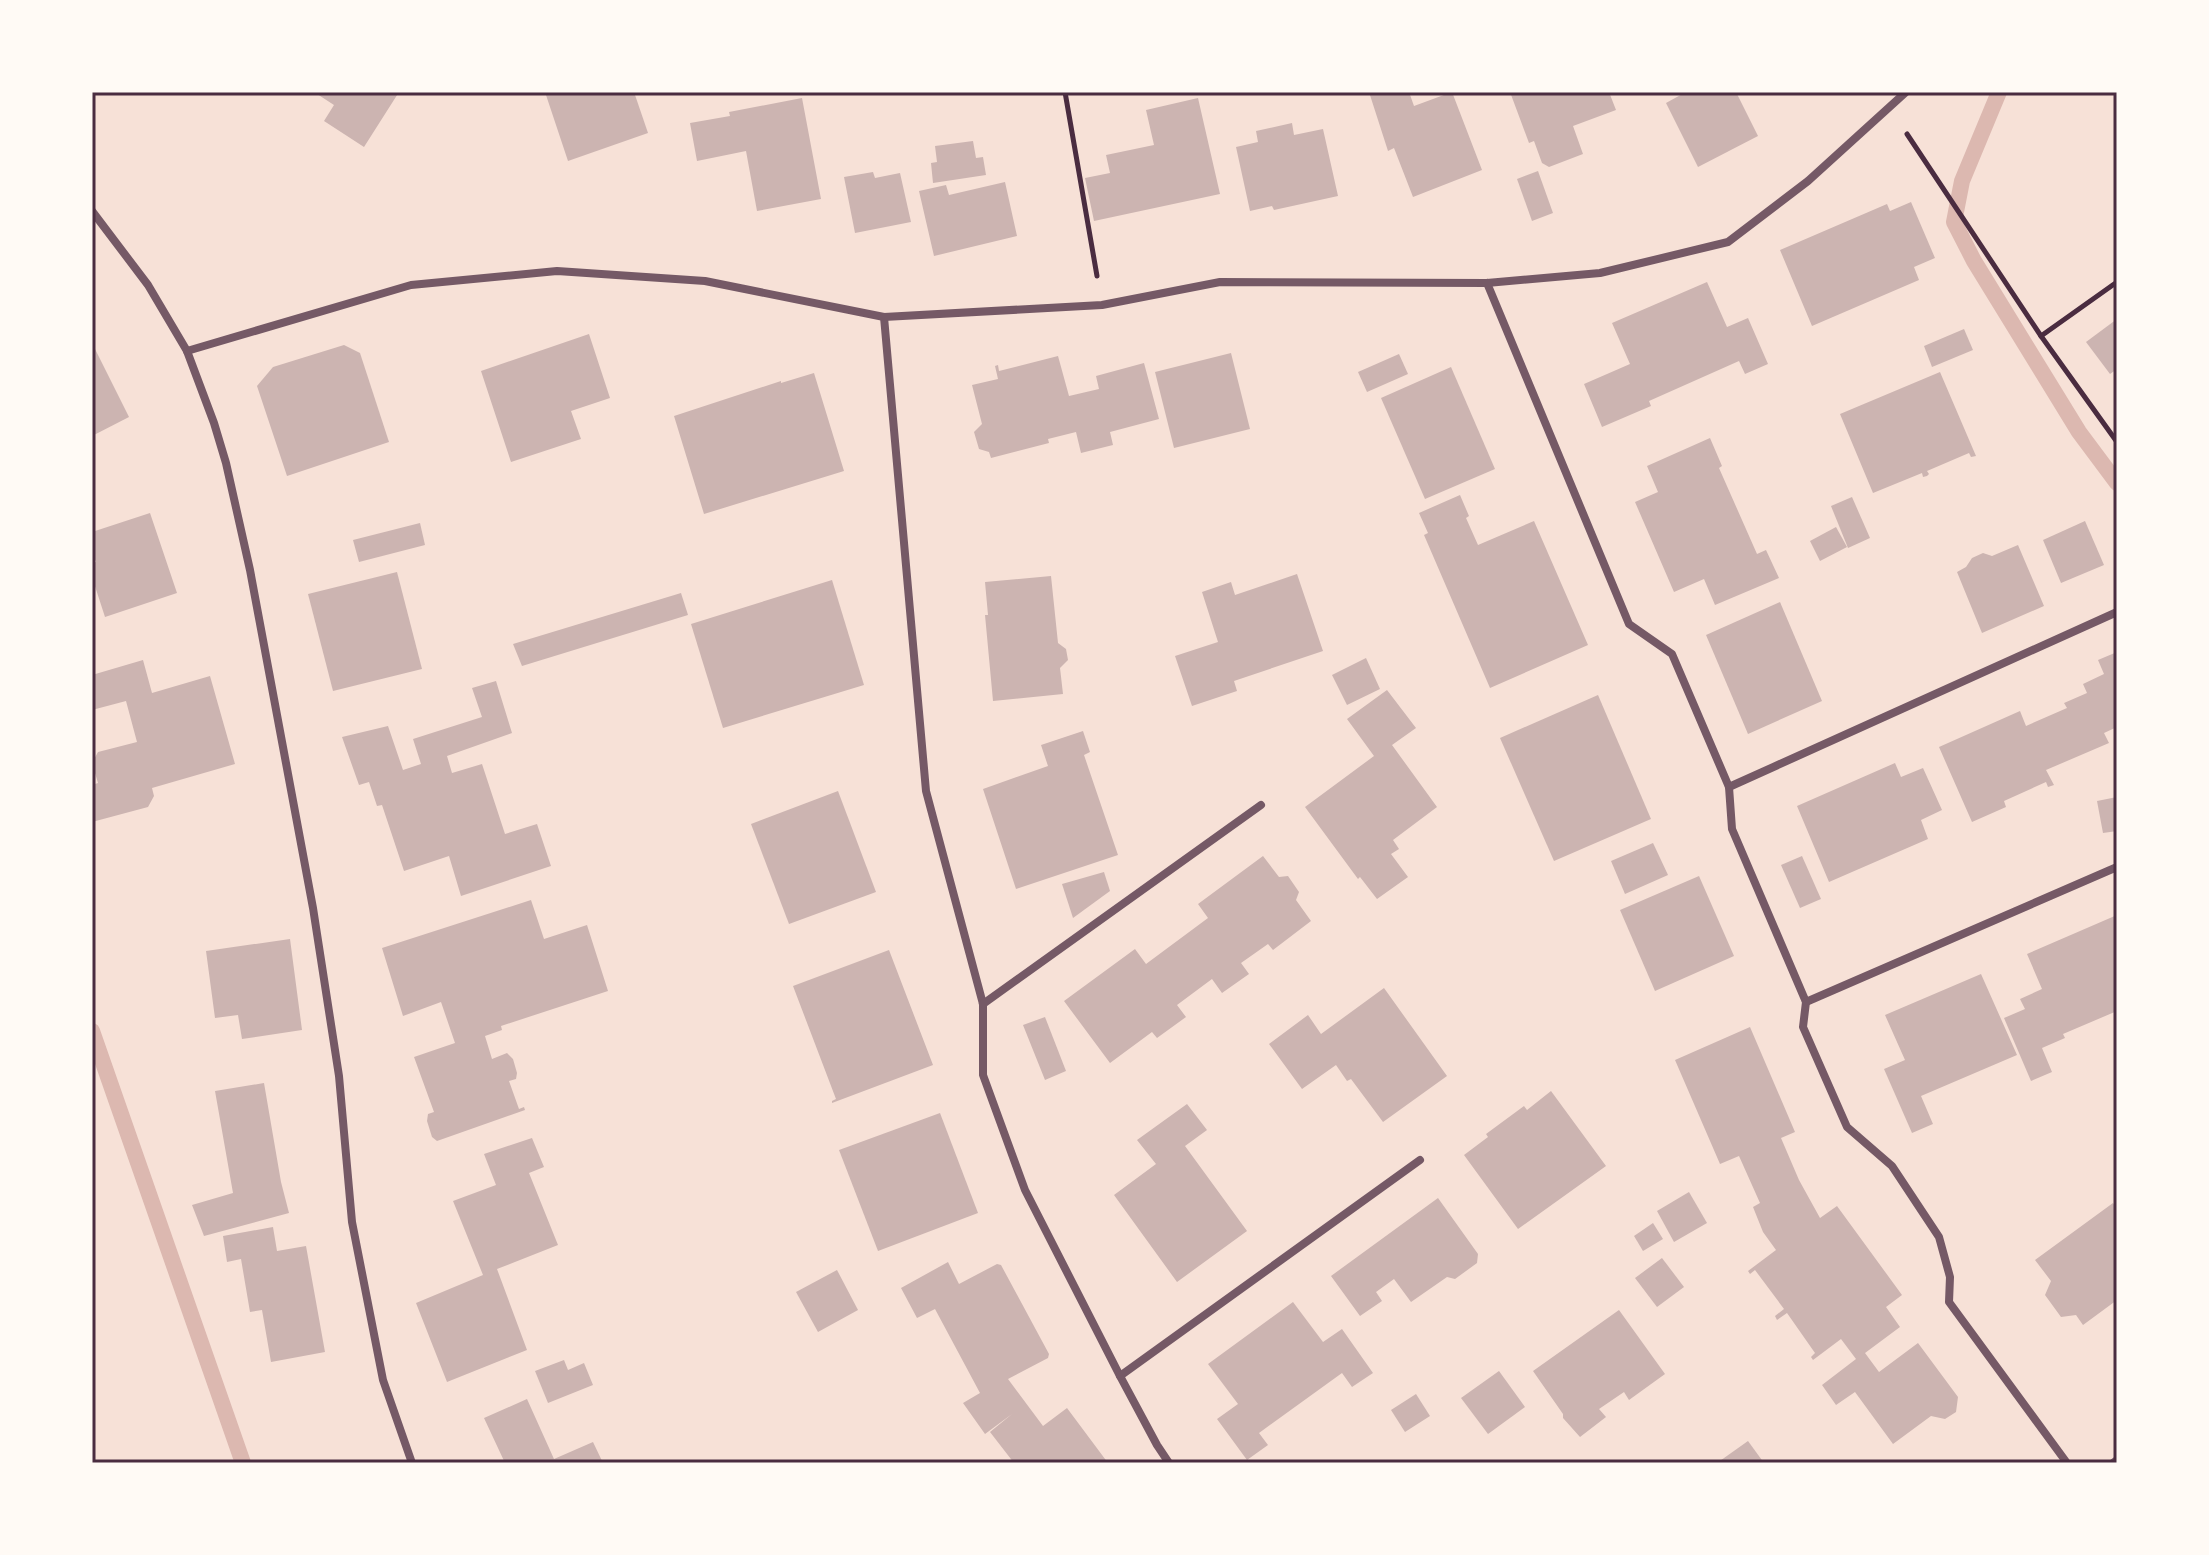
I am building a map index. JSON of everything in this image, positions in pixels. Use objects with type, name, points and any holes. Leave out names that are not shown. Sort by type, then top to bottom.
[{"type":"street","points":[[187,351],[411,285],[557,271],[705,281],[884,317],[1102,305],[1220,282],[1487,283],[1600,273],[1728,242],[1808,181],[1906,92]]},
{"type":"street","points":[[92,211],[148,285],[187,351],[226,463],[250,570],[313,908],[337,1061],[352,1222],[383,1380],[412,1463]]},
{"type":"street","points":[[1487,283],[1629,624],[1672,654],[1729,787],[1732,829],[1806,1002],[1803,1027],[1847,1127],[1892,1166],[1939,1237],[1950,1277],[1949,1302],[2067,1463]]},
{"type":"street","points":[[884,317],[926,791],[983,1004],[983,1075],[1025,1190],[1120,1376],[1169,1463]]},
{"type":"street","points":[[1729,787],[2117,612]]},
{"type":"street","points":[[983,1004],[1261,805]]},
{"type":"street","points":[[1806,1002],[2117,867]]},
{"type":"street","points":[[1120,1376],[1420,1160]]},
{"type":"path","points":[[1065,92],[1102,305]]},
{"type":"path","points":[[1887,107],[2041,336],[2117,442]]},
{"type":"path","points":[[2041,336],[2117,282]]},
{"type":"building","points":[[314,92],[399,92],[364,147],[324,121],[334,105]]},
{"type":"building","points":[[545,92],[634,92],[648,133],[568,161]]},
{"type":"building","points":[[1369,92],[1409,92],[1414,106],[1452,92],[1482,170],[1413,197],[1394,148],[1388,151]]},
{"type":"building","points":[[1510,92],[1609,92],[1616,110],[1573,126],[1583,154],[1549,167],[1542,163],[1534,141],[1529,143]]},
{"type":"building","points":[[1686,92],[1736,92],[1758,136],[1698,167],[1666,103]]},
{"type":"building","points":[[802,98],[821,199],[757,211],[746,151],[697,161],[690,123]]},
{"type":"building","points":[[1198,98],[1220,194],[1094,221],[1085,178],[1110,173],[1106,155],[1154,145],[1146,110]]},
{"type":"building","points":[[1292,123],[1294,135],[1323,129],[1338,196],[1274,210],[1272,206],[1250,211],[1236,147],[1258,142],[1256,131]]},
{"type":"building","points":[[973,141],[976,158],[983,157],[986,175],[933,183],[931,163],[937,162],[935,146]]},
{"type":"building","points":[[1538,171],[1553,213],[1532,221],[1517,179]]},
{"type":"building","points":[[873,172],[875,178],[900,173],[911,222],[855,233],[844,177]]},
{"type":"building","points":[[1005,182],[1017,236],[934,256],[919,191],[946,185],[949,195]]},
{"type":"building","points":[[1911,202],[1935,258],[1914,267],[1919,280],[1812,326],[1780,250],[1887,204],[1890,211]]},
{"type":"building","points":[[1707,282],[1727,327],[1748,318],[1768,364],[1745,374],[1739,361],[1649,401],[1651,406],[1602,427],[1584,384],[1630,364],[1612,323]]},
{"type":"building","points":[[2117,319],[2117,369],[2110,374],[2086,342]]},
{"type":"building","points":[[1964,329],[1973,350],[1932,367],[1924,346]]},
{"type":"building","points":[[589,334],[610,398],[571,411],[581,439],[511,462],[481,371]]},
{"type":"building","points":[[92,343],[129,417],[92,436]]},
{"type":"building","points":[[344,345],[360,353],[389,442],[287,476],[257,386],[273,367]]},
{"type":"building","points":[[1231,353],[1250,429],[1174,448],[1155,372]]},
{"type":"building","points":[[1399,354],[1408,374],[1367,392],[1358,372]]},
{"type":"building","points":[[1058,356],[1069,396],[1099,389],[1096,376],[1144,363],[1159,419],[1110,432],[1113,445],[1081,453],[1076,432],[1048,439],[1049,443],[991,458],[989,452],[979,449],[974,432],[982,424],[972,385],[998,379],[995,366],[998,365],[999,371]]},
{"type":"building","points":[[1451,367],[1495,469],[1425,499],[1381,398]]},
{"type":"building","points":[[1940,372],[1976,456],[1971,457],[1969,453],[1927,471],[1927,476],[1923,477],[1922,473],[1873,493],[1840,414]]},
{"type":"building","points":[[814,373],[844,471],[704,514],[674,416]]},
{"type":"building","points":[[1710,438],[1722,466],[1719,468],[1757,554],[1766,550],[1779,578],[1715,605],[1704,579],[1674,592],[1635,502],[1658,492],[1647,466]]},
{"type":"building","points":[[1460,495],[1478,545],[1534,521],[1588,645],[1490,688],[1424,535],[1428,533],[1419,513]]},
{"type":"building","points":[[1852,497],[1870,538],[1848,548],[1831,506]]},
{"type":"building","points":[[150,513],[177,593],[105,617],[92,577],[92,563],[96,562],[92,551],[92,532]]},
{"type":"building","points":[[2085,521],[2104,565],[2061,583],[2043,540]]},
{"type":"building","points":[[420,523],[425,545],[359,562],[353,540]]},
{"type":"building","points":[[1836,527],[1847,547],[1820,561],[1810,541]]},
{"type":"building","points":[[2018,545],[2044,606],[1982,633],[1957,572],[1966,567],[1972,558],[1983,553],[1992,556]]},
{"type":"building","points":[[397,572],[422,669],[333,691],[308,594]]},
{"type":"building","points":[[1297,574],[1323,651],[1234,681],[1237,691],[1192,706],[1175,656],[1218,642],[1202,592],[1231,582],[1235,595]]},
{"type":"building","points":[[1051,576],[1058,643],[1066,649],[1068,660],[1060,668],[1063,694],[993,701],[985,582]]},
{"type":"building","points":[[832,580],[864,685],[723,728],[691,624]]},
{"type":"building","points":[[681,593],[688,615],[522,666],[513,644]]},
{"type":"building","points":[[1780,602],[1822,701],[1748,734],[1706,635]]},
{"type":"building","points":[[2117,652],[2117,727],[2104,733],[2109,743],[2046,770],[2054,785],[2048,787],[2046,782],[2004,801],[2006,807],[1972,822],[1939,747],[2020,711],[2026,726],[2067,708],[2064,703],[2087,693],[2083,684],[2104,674],[2098,660]]},
{"type":"building","points":[[1366,658],[1380,689],[1347,705],[1332,675]]},
{"type":"building","points":[[143,660],[152,693],[210,676],[235,764],[152,788],[154,796],[148,807],[92,822],[92,785],[98,783],[92,763],[98,752],[137,742],[126,701],[92,710],[92,675]]},
{"type":"building","points":[[496,681],[512,733],[447,756],[452,773],[482,764],[505,834],[537,824],[551,866],[461,896],[449,856],[404,871],[382,805],[377,806],[369,782],[359,785],[342,737],[388,726],[403,770],[421,764],[413,739],[482,717],[472,688]]},
{"type":"building","points":[[1387,690],[1416,728],[1392,745],[1437,807],[1393,840],[1399,849],[1391,854],[1408,877],[1377,899],[1360,877],[1358,879],[1305,807],[1374,756],[1347,719]]},
{"type":"building","points":[[1598,695],[1651,819],[1554,861],[1500,738]]},
{"type":"building","points":[[1083,731],[1090,752],[1084,755],[1118,855],[1016,889],[983,789],[1048,766],[1041,745]]},
{"type":"building","points":[[1895,763],[1901,777],[1923,768],[1942,810],[1921,820],[1928,839],[1829,882],[1797,806]]},
{"type":"building","points":[[838,791],[876,892],[789,924],[751,824]]},
{"type":"building","points":[[2117,797],[2117,831],[2103,833],[2097,801]]},
{"type":"building","points":[[1653,843],[1668,875],[1625,894],[1611,861]]},
{"type":"building","points":[[1263,856],[1279,877],[1288,876],[1299,892],[1296,900],[1311,921],[1273,950],[1268,944],[1241,963],[1249,974],[1222,993],[1212,979],[1177,1005],[1186,1017],[1157,1038],[1152,1032],[1110,1063],[1064,1001],[1135,949],[1146,964],[1208,918],[1198,904]]},
{"type":"building","points":[[1802,856],[1821,899],[1800,908],[1781,865]]},
{"type":"building","points":[[1104,872],[1110,891],[1073,918],[1062,884]]},
{"type":"building","points":[[1699,876],[1734,956],[1655,991],[1620,910]]},
{"type":"building","points":[[531,900],[544,939],[587,925],[608,991],[501,1026],[502,1030],[485,1036],[492,1059],[507,1053],[513,1059],[516,1079],[509,1081],[519,1109],[524,1107],[525,1110],[437,1141],[432,1137],[427,1121],[428,1114],[434,1112],[414,1057],[455,1043],[441,1002],[403,1016],[382,948]]},
{"type":"building","points":[[2117,915],[2117,1011],[2063,1034],[2065,1038],[2042,1048],[2052,1072],[2031,1081],[2004,1018],[2025,1009],[2020,999],[2042,989],[2027,954]]},
{"type":"building","points":[[290,939],[302,1030],[242,1039],[238,1015],[215,1018],[206,951]]},
{"type":"building","points":[[889,950],[933,1065],[832,1103],[836,1099],[793,986]]},
{"type":"building","points":[[1981,974],[2017,1055],[1921,1096],[1933,1124],[1912,1133],[1884,1069],[1905,1060],[1885,1015]]},
{"type":"building","points":[[1384,988],[1447,1076],[1383,1122],[1351,1079],[1347,1081],[1336,1065],[1302,1089],[1269,1044],[1308,1015],[1321,1034]]},
{"type":"building","points":[[1045,1017],[1066,1071],[1045,1080],[1023,1025]]},
{"type":"building","points":[[1750,1027],[1795,1132],[1781,1138],[1820,1218],[1837,1206],[1902,1295],[1886,1307],[1900,1327],[1865,1353],[1879,1372],[1918,1343],[1958,1397],[1956,1412],[1945,1419],[1931,1416],[1893,1444],[1855,1392],[1836,1405],[1822,1385],[1856,1359],[1841,1339],[1813,1360],[1811,1357],[1815,1353],[1787,1313],[1777,1320],[1775,1316],[1784,1309],[1755,1270],[1750,1274],[1748,1271],[1776,1250],[1763,1232],[1753,1207],[1760,1203],[1739,1156],[1720,1164],[1675,1060]]},
{"type":"building","points":[[264,1083],[289,1213],[204,1236],[192,1205],[233,1193],[215,1091]]},
{"type":"building","points":[[1551,1091],[1606,1166],[1518,1229],[1464,1155],[1524,1106],[1527,1110]]},
{"type":"building","points":[[1187,1104],[1207,1130],[1185,1146],[1247,1231],[1177,1282],[1114,1195],[1156,1164],[1137,1140]]},
{"type":"building","points":[[940,1113],[978,1213],[878,1251],[839,1150]]},
{"type":"building","points":[[532,1138],[544,1167],[529,1173],[558,1245],[497,1269],[527,1350],[447,1382],[416,1303],[483,1275],[453,1201],[496,1185],[484,1154]]},
{"type":"building","points":[[1689,1192],[1707,1223],[1674,1242],[1657,1211]]},
{"type":"building","points":[[1438,1198],[1478,1254],[1477,1263],[1455,1279],[1447,1277],[1411,1302],[1394,1279],[1376,1292],[1382,1301],[1360,1316],[1331,1276]]},
{"type":"building","points":[[2113,1203],[2117,1209],[2117,1300],[2083,1325],[2076,1315],[2061,1317],[2045,1295],[2051,1281],[2035,1260]]},
{"type":"building","points":[[1653,1223],[1663,1239],[1643,1251],[1634,1236]]},
{"type":"building","points":[[273,1227],[277,1251],[306,1246],[325,1352],[271,1362],[262,1310],[250,1312],[241,1259],[227,1262],[223,1236]]},
{"type":"building","points":[[1662,1258],[1684,1287],[1657,1307],[1635,1278]]},
{"type":"building","points":[[948,1262],[959,1284],[997,1264],[1001,1265],[1049,1354],[1048,1358],[1008,1379],[1043,1426],[1067,1408],[1108,1463],[1014,1463],[990,1432],[1012,1414],[985,1434],[963,1403],[980,1393],[935,1309],[917,1318],[901,1288]]},
{"type":"building","points":[[837,1270],[858,1310],[818,1332],[796,1292]]},
{"type":"building","points":[[1293,1302],[1323,1342],[1342,1329],[1373,1373],[1352,1387],[1342,1373],[1259,1433],[1268,1445],[1247,1460],[1217,1419],[1238,1404],[1208,1364]]},
{"type":"building","points":[[1619,1310],[1665,1374],[1629,1400],[1624,1392],[1599,1409],[1606,1417],[1580,1437],[1563,1418],[1533,1371]]},
{"type":"building","points":[[564,1360],[568,1370],[584,1363],[593,1385],[548,1403],[535,1371]]},
{"type":"building","points":[[1499,1371],[1525,1407],[1488,1434],[1461,1398]]},
{"type":"building","points":[[1416,1394],[1430,1416],[1405,1432],[1391,1410]]},
{"type":"building","points":[[527,1399],[554,1459],[593,1442],[603,1463],[556,1463],[555,1460],[548,1463],[505,1463],[484,1418]]},
{"type":"building","points":[[1748,1441],[1764,1463],[1717,1463]]},
{"type":"waterway","points":[[1999,92],[1962,181],[1954,222],[1974,261],[2079,432],[2117,483]]},
{"type":"waterway","points":[[92,1031],[243,1463]]}]
